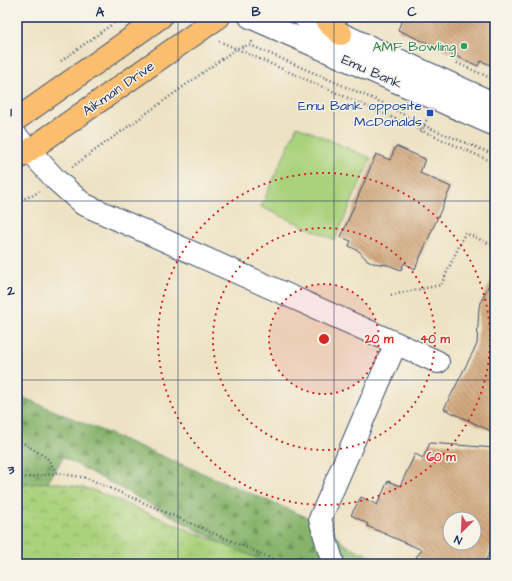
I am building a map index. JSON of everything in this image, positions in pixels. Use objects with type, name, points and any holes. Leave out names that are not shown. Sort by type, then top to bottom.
[{"type":"main road","points":[[17,119],[161,17]]},
{"type":"main road","name":"Aikman Drive","points":[[21,149],[219,17]]},
{"type":"main road","points":[[325,17],[328,23],[341,34]]},
{"type":"street","name":"Emu Bank","points":[[250,17],[495,125]]},
{"type":"street","name":"Emu Bank","points":[[304,17],[495,104]]},
{"type":"street","points":[[21,149],[83,204],[438,362]]},
{"type":"street","points":[[333,564],[320,519],[396,343]]},
{"type":"path","points":[[55,65],[122,17]]},
{"type":"path","points":[[217,40],[495,163]]},
{"type":"path","points":[[17,201],[34,195],[237,48],[250,45],[385,104],[424,125],[495,155]]},
{"type":"path","points":[[422,132],[430,113]]},
{"type":"path","points":[[391,295],[441,285],[465,234],[495,246]]},
{"type":"path","points":[[17,440],[47,458],[56,473]]},
{"type":"path","points":[[17,479],[56,473],[87,478],[284,564]]},
{"type":"green space","points":[[297,126],[371,158],[335,240],[261,207]]},
{"type":"green space","points":[[17,395],[316,521],[325,564],[260,564],[63,457],[26,520],[17,523]]},
{"type":"green space","points":[[60,483],[93,490],[270,564],[17,564],[17,486]]},
{"type":"green space","points":[[327,526],[344,544],[387,564],[337,564]]},
{"type":"building","name":"AMF Bowling","points":[[403,17],[495,17],[495,67],[481,61],[478,66],[398,30]]},
{"type":"building","points":[[396,146],[425,159],[420,173],[451,187],[415,269],[404,263],[401,270],[388,265],[373,263],[366,259],[359,251],[349,246],[351,241],[341,237],[376,154],[390,160]]},
{"type":"building","points":[[495,271],[495,433],[444,409],[477,344],[479,307]]},
{"type":"building","points":[[430,443],[495,448],[495,541],[484,564],[425,564],[416,557],[422,550],[367,526],[368,524],[351,515],[361,497],[377,505],[388,481],[400,486],[415,454],[423,458]]},
{"type":"place","name":"AMF Bowling","points":[[464,46]]},
{"type":"place","name":"Emu Bank opposite McDonalds","points":[[430,113]]}]
